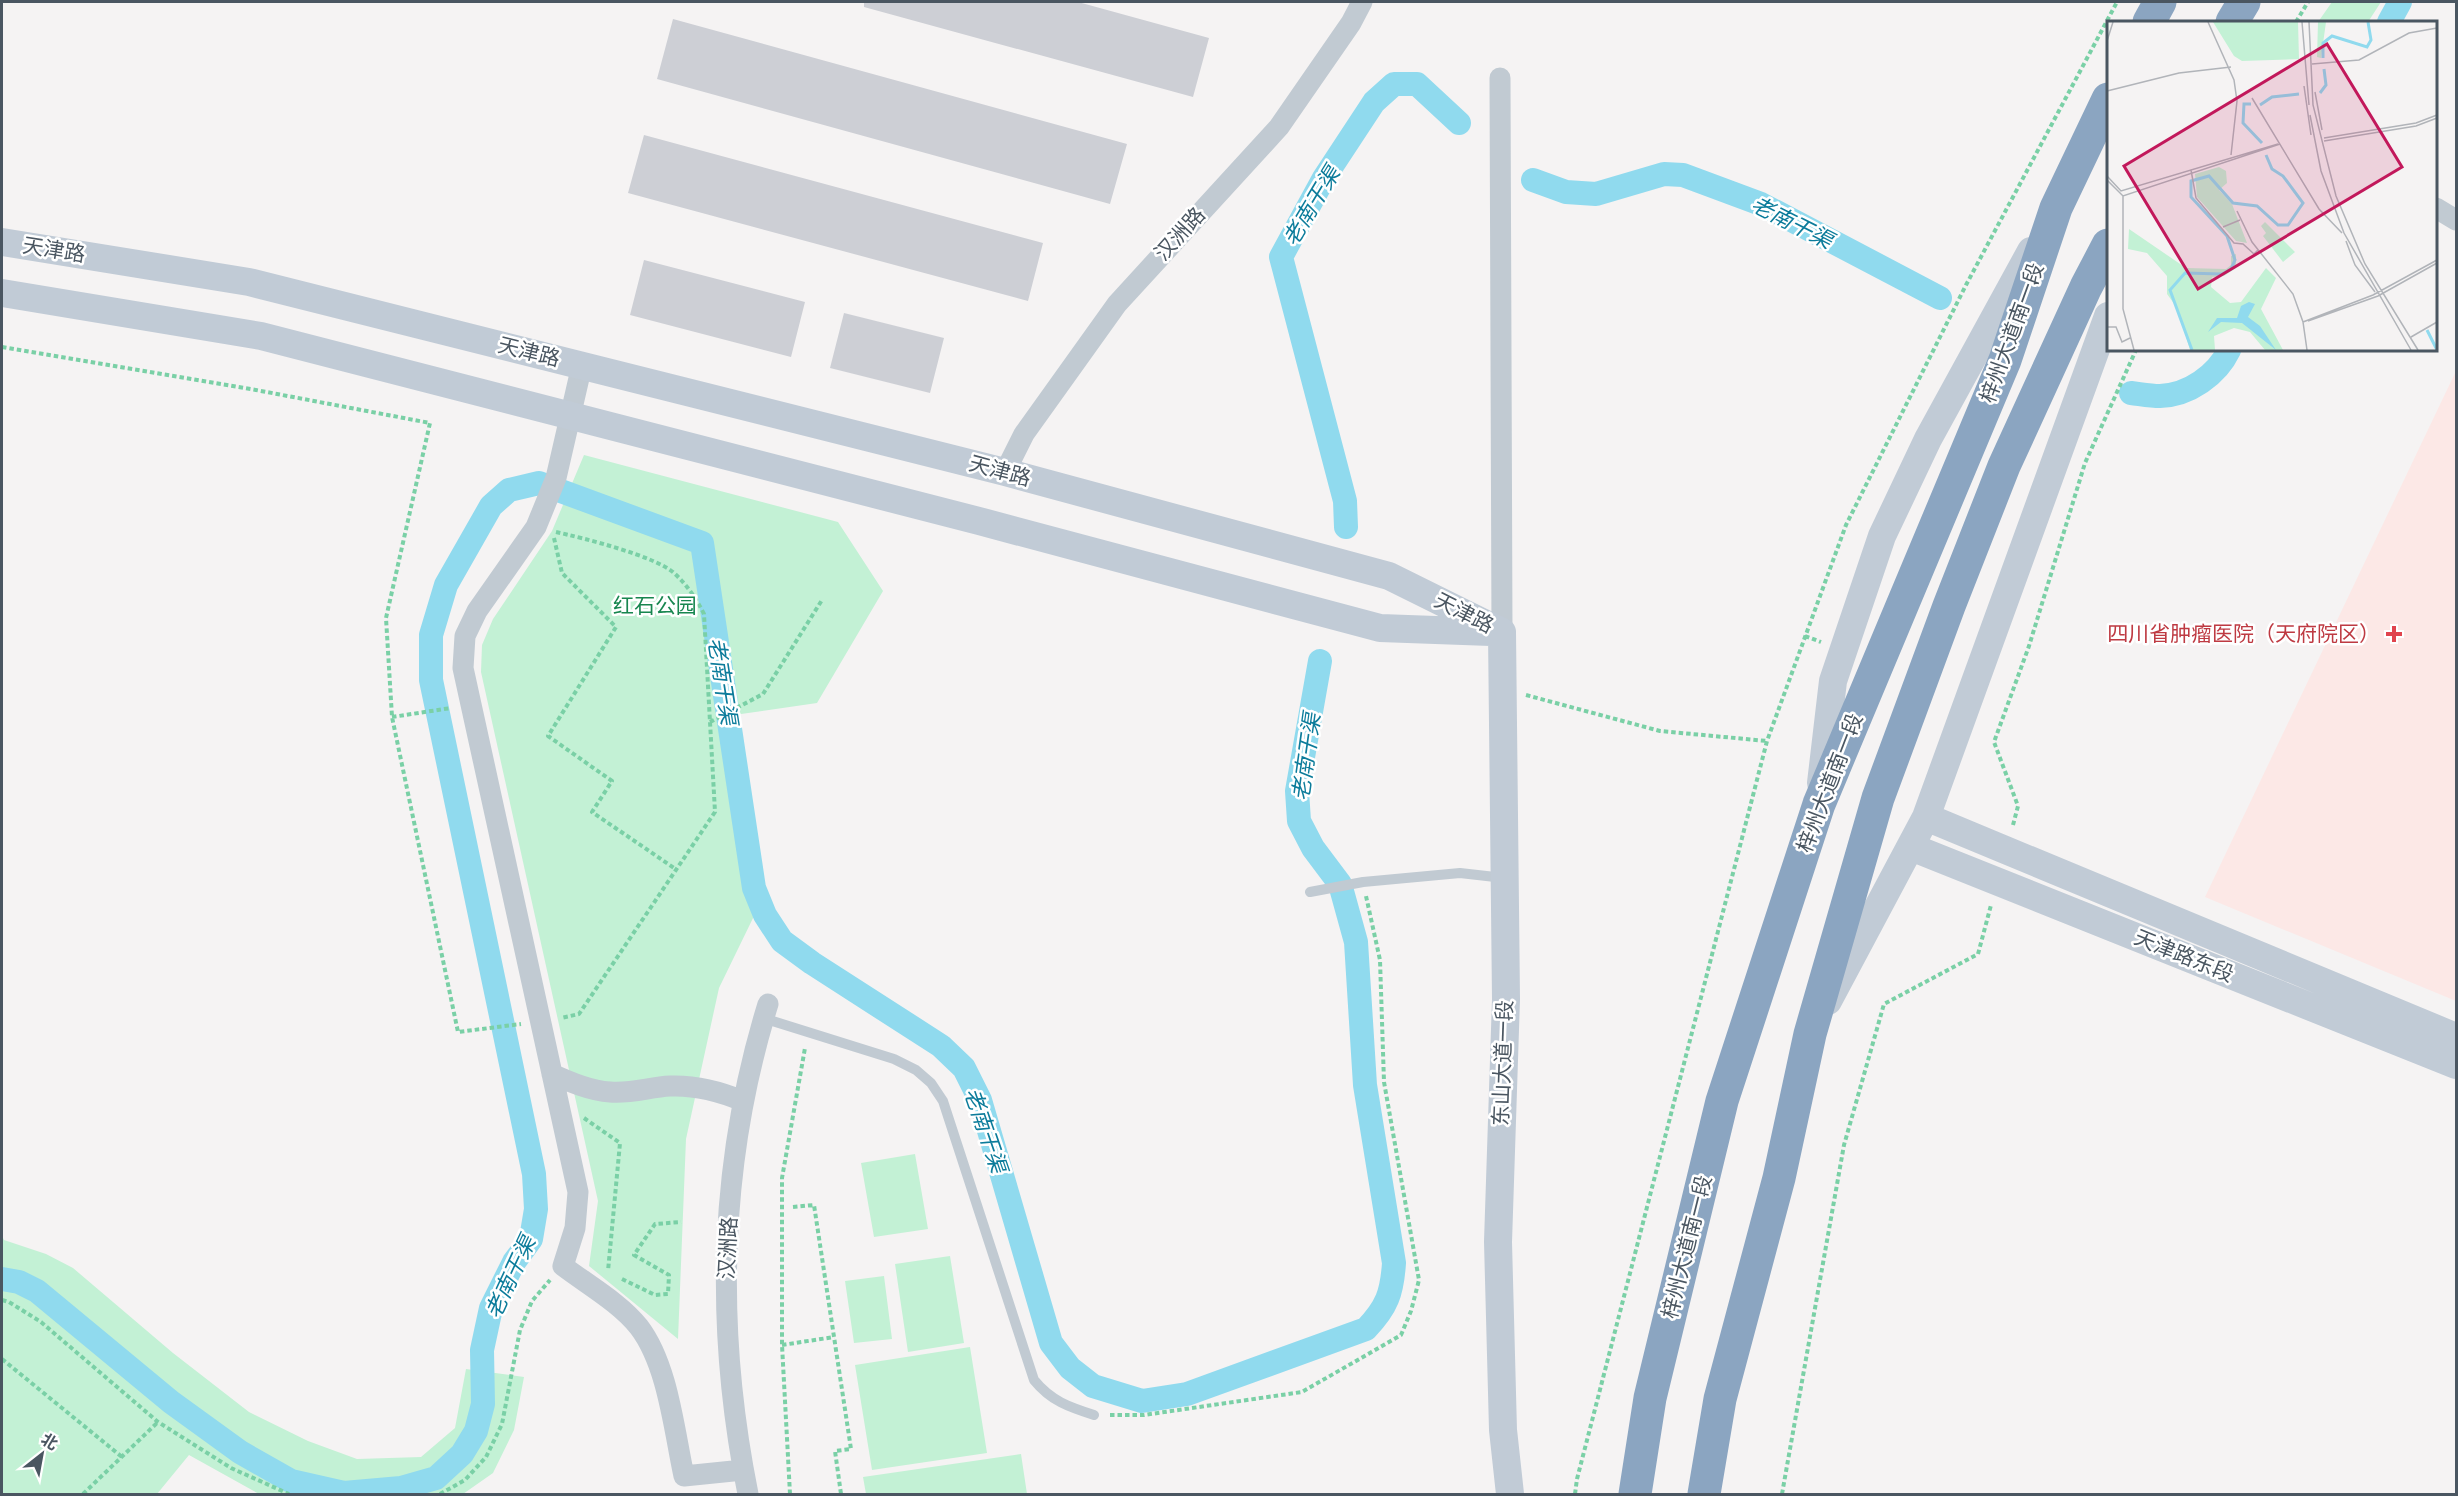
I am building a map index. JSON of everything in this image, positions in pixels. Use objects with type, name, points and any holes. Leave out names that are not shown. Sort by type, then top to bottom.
[{"type":"highway","points":[[2150,21],[2160,2]]},
{"type":"highway","points":[[2233,21],[2244,2]]},
{"type":"highway","name":"梓州大道南一段","points":[[1635,1494],[1650,1398],[1722,1101],[1819,804],[2004,360],[2056,208],[2107,103]]},
{"type":"highway","name":"梓州大道南一段","points":[[1704,1494],[1720,1399],[1779,1178],[1810,1034],[1878,798],[2004,466],[2086,287],[2107,249]]},
{"type":"street","name":"汉洲路","points":[[1005,472],[1024,434],[1117,304],[1279,127],[1351,23],[1362,2]]},
{"type":"street","points":[[1500,78],[1502,632]]},
{"type":"street","points":[[1819,804],[1833,681],[1882,536],[1939,419],[2056,208]]},
{"type":"street","points":[[2437,209],[2457,220]]},
{"type":"street","name":"天津路","points":[[2,242],[249,282],[1005,472],[1389,576],[1502,632]]},
{"type":"street","name":"天津路","points":[[2,293],[261,336],[572,415],[1380,628],[1502,632]]},
{"type":"street","points":[[1810,1034],[1926,817],[2107,321]]},
{"type":"street","points":[[582,365],[556,478],[536,527],[477,610],[465,636],[463,668],[578,1191],[575,1228],[563,1266],[623,1311],[639,1327],[658,1362],[684,1476],[743,1470]]},
{"type":"street","name":"东山大道一段","points":[[1502,632],[1506,999],[1498,1242],[1503,1430],[1510,1494]]},
{"type":"street","name":"天津路东段","points":[[1926,817],[2457,1036]]},
{"type":"street","name":"天津路东段","points":[[1911,847],[2457,1065]]},
{"type":"street","name":"汉洲路","points":[[748,1494],[727,1358],[725,1262],[732,1178],[743,1101],[766,1011]]},
{"type":"street","points":[[552,1074],[571,1082],[609,1092],[641,1091],[669,1086],[697,1087],[720,1091],[743,1101]]},
{"type":"lane","points":[[1310,892],[1363,882],[1460,873],[1504,878]]},
{"type":"lane","points":[[766,1011],[808,1032],[894,1059],[916,1070],[931,1083],[943,1101],[1034,1380],[1045,1394],[1063,1406],[1094,1415]]},
{"type":"path","points":[[2297,21],[2308,2]]},
{"type":"path","points":[[2,346],[430,423],[386,618],[392,717],[458,1032],[541,1021]]},
{"type":"path","points":[[2006,850],[2018,806],[1994,742],[2029,646],[2085,463],[2136,351]]},
{"type":"path","points":[[579,1014],[677,870],[715,812],[704,614],[693,593],[672,571],[637,555],[552,531],[562,573],[616,627],[548,736],[612,781],[592,812],[677,870]]},
{"type":"path","points":[[710,722],[763,694],[822,600]]},
{"type":"path","points":[[1502,688],[1660,731],[1767,741]]},
{"type":"path","points":[[392,717],[471,705]]},
{"type":"path","points":[[1094,1415],[1144,1415],[1302,1392],[1401,1335],[1411,1311],[1419,1280],[1384,1082],[1380,960],[1363,882]]},
{"type":"path","points":[[1782,1494],[1844,1145],[1884,1004],[1978,954],[1997,882]]},
{"type":"path","points":[[790,1494],[782,1345],[782,1178],[808,1032]]},
{"type":"path","points":[[579,1114],[620,1143],[608,1273],[655,1295],[668,1294],[669,1275],[634,1255],[655,1224],[681,1222]]},
{"type":"path","points":[[793,1208],[814,1205],[851,1449],[835,1451],[841,1494]]},
{"type":"path","points":[[440,1494],[465,1480],[486,1457],[502,1424],[520,1330],[532,1301],[563,1266]]},
{"type":"path","points":[[2,1300],[41,1322],[158,1422],[231,1468],[289,1494]]},
{"type":"path","points":[[782,1345],[834,1337]]},
{"type":"path","points":[[2,1359],[122,1457]]},
{"type":"path","points":[[83,1494],[158,1422]]},
{"type":"shaded area","name":"四川省肿瘤医院（天府院区）","points":[[2456,371],[2456,1001],[2205,897]]},
{"type":"green space","points":[[2332,2],[2381,2],[2369,21],[2319,21]]},
{"type":"green space","name":"红石公园","points":[[584,455],[838,522],[883,591],[817,703],[720,717],[754,916],[719,988],[686,1139],[678,1339],[589,1266],[598,1201],[481,672],[482,645],[493,619],[552,531]]},
{"type":"green space","points":[[915,1154],[928,1229],[874,1237],[861,1163]]},
{"type":"green space","points":[[2,1236],[4,1240],[46,1254],[73,1268],[173,1353],[249,1412],[308,1441],[357,1459],[421,1457],[455,1428],[466,1369],[524,1377],[514,1430],[493,1473],[463,1494],[259,1494],[189,1455],[157,1494],[2,1494]]},
{"type":"green space","points":[[950,1256],[964,1343],[908,1352],[895,1264]]},
{"type":"green space","points":[[884,1276],[892,1339],[854,1343],[845,1281]]},
{"type":"green space","points":[[970,1347],[987,1453],[872,1470],[855,1365]]},
{"type":"green space","points":[[1021,1454],[1027,1494],[866,1494],[863,1477]]},
{"type":"building","points":[[864,2],[1078,2],[1209,38],[1193,97],[864,7]]},
{"type":"building","points":[[673,19],[1127,144],[1110,204],[657,79]]},
{"type":"building","points":[[644,135],[1043,243],[1028,301],[628,193]]},
{"type":"building","points":[[644,260],[805,302],[791,357],[630,315]]},
{"type":"building","points":[[844,313],[944,338],[930,393],[830,368]]},
{"type":"waterway","name":"老南干渠","points":[[2390,21],[2400,2]]},
{"type":"waterway","name":"老南干渠","points":[[1346,527],[1345,501],[1281,257],[1324,178],[1374,102],[1394,84],[1417,84],[1459,123]]},
{"type":"waterway","name":"老南干渠","points":[[1533,180],[1566,192],[1596,194],[1664,174],[1683,175],[1761,204],[1940,298]]},
{"type":"waterway","name":"老南干渠","points":[[2131,393],[2160,396],[2191,388],[2210,375],[2228,351]]},
{"type":"waterway","name":"老南干渠","points":[[2,1279],[19,1282],[37,1291],[171,1402],[240,1452],[291,1481],[344,1493],[401,1488],[436,1478],[462,1454],[476,1431],[483,1404],[482,1350],[491,1308],[514,1262],[531,1239],[536,1209],[534,1174],[431,680],[431,635],[446,585],[491,506],[509,490],[539,483],[702,543],[754,888],[765,915],[782,941],[812,963],[941,1046],[964,1068],[980,1100],[1051,1343],[1070,1368],[1093,1386],[1142,1401],[1187,1394],[1366,1329],[1379,1314],[1387,1299],[1392,1283],[1394,1263],[1365,1085],[1356,942],[1340,884],[1313,848],[1299,821],[1297,791],[1320,661]]},
{"type":"place","name":"四川省肿瘤医院（天府院区）","points":[[2394,634]]}]
